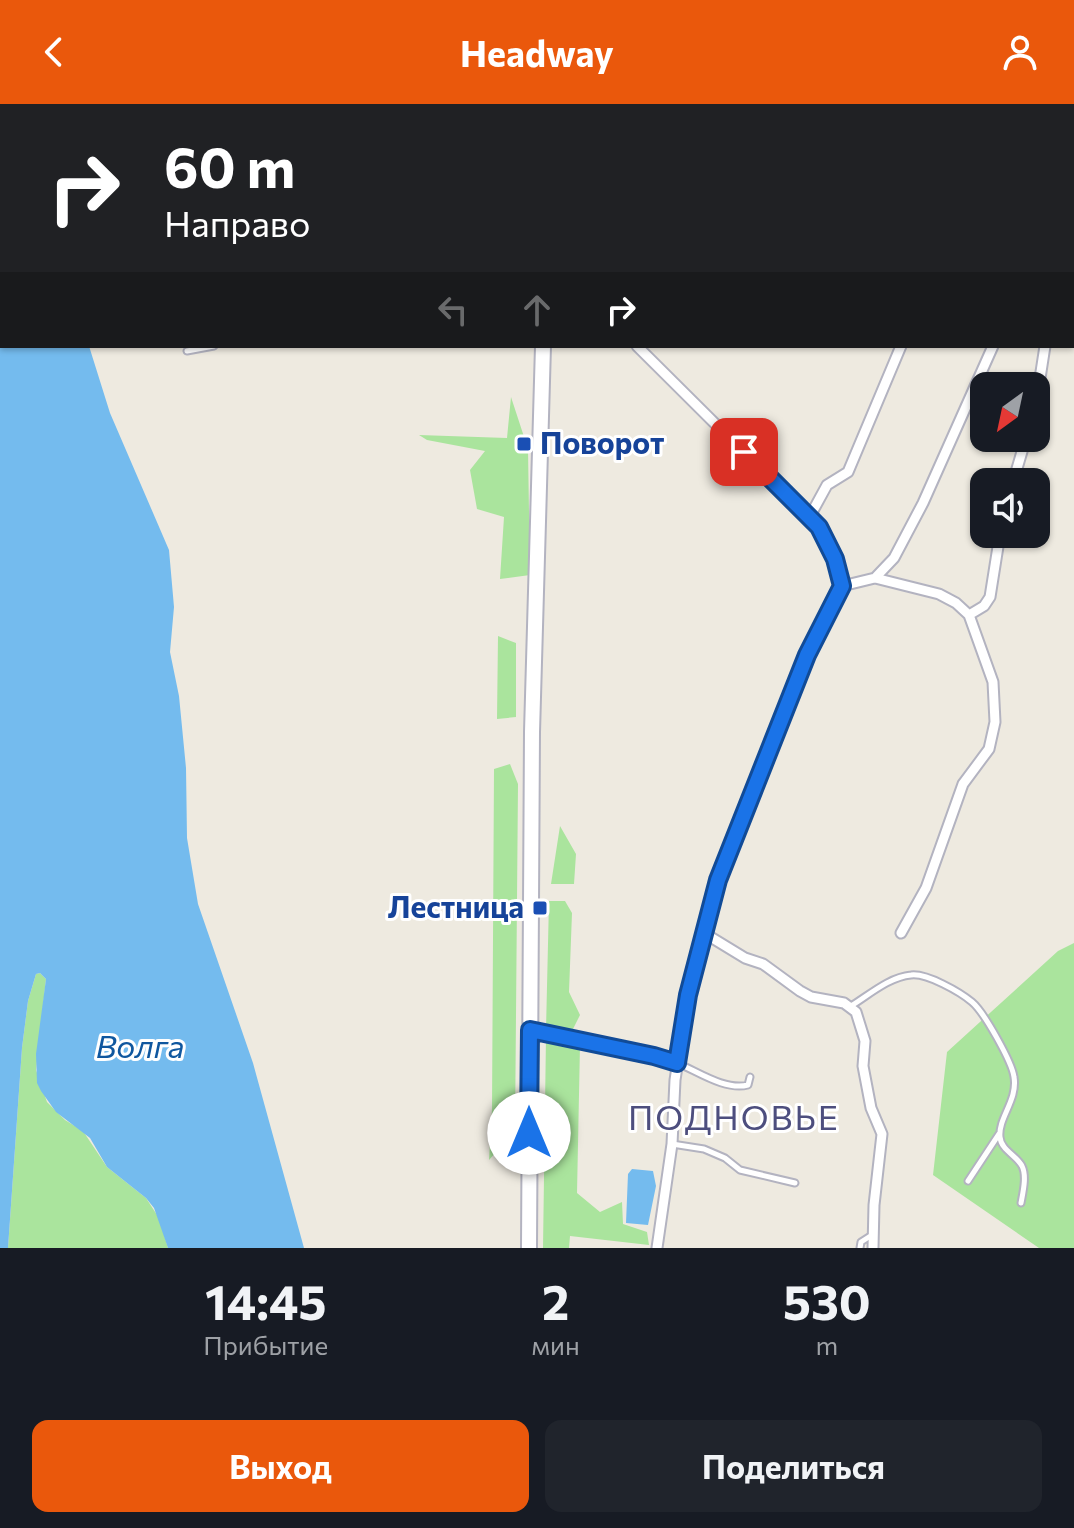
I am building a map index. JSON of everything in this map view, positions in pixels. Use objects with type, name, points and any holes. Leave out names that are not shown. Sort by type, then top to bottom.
[{"type":"street","points":[[529,1248],[532,732],[543,348]]},
{"type":"street","points":[[639,348],[819,527],[835,559],[842,586],[807,655],[718,880],[688,995],[677,1063],[672,1144],[657,1248]]},
{"type":"street","points":[[809,518],[827,485],[848,472],[900,348]]},
{"type":"street","points":[[875,578],[894,558],[923,503],[992,348]]},
{"type":"street","points":[[1041,372],[1045,348]]},
{"type":"street","points":[[969,615],[984,606],[990,597],[998,548]]},
{"type":"street","points":[[842,586],[875,578],[939,594],[956,603],[969,615],[993,682],[995,722],[989,749],[963,784],[926,888],[901,933]]},
{"type":"street","points":[[704,933],[745,958],[763,964],[811,997],[851,1006],[862,1025],[865,1041],[863,1066],[871,1108],[882,1134],[873,1248]]},
{"type":"lane","points":[[187,351],[203,348]]},
{"type":"lane","points":[[851,1006],[894,980],[913,974],[931,978],[973,1003],[989,1023],[1014,1075],[1014,1095],[1000,1133],[968,1181]]},
{"type":"lane","points":[[530,1030],[654,1056],[741,1087],[748,1085],[750,1077]]},
{"type":"lane","points":[[1000,1133],[1002,1145],[1022,1167],[1024,1183],[1021,1203]]},
{"type":"lane","points":[[672,1144],[704,1149],[725,1158],[740,1170],[795,1183]]},
{"type":"lane","points":[[860,1248],[861,1242],[874,1234]]},
{"type":"green space","points":[[511,397],[528,449],[530,575],[500,579],[504,517],[477,509],[470,470],[485,451],[427,440],[419,435],[507,438]]},
{"type":"green space","points":[[498,636],[516,643],[516,717],[497,719]]},
{"type":"green space","points":[[510,764],[518,784],[515,1131],[489,1160],[494,769]]},
{"type":"green space","points":[[560,826],[576,854],[574,884],[551,884]]},
{"type":"green space","points":[[549,901],[565,901],[572,913],[569,992],[580,1015],[570,1035],[546,1030]]},
{"type":"green space","points":[[1074,943],[1074,1248],[1039,1248],[933,1175],[947,1052],[1058,951]]},
{"type":"green space","points":[[40,973],[46,979],[36,1070],[47,1102],[65,1120],[83,1131],[107,1167],[146,1198],[159,1218],[168,1248],[8,1248],[22,1048],[28,1001],[36,974]]},
{"type":"green space","points":[[546,1036],[580,1045],[577,1193],[600,1212],[622,1202],[623,1224],[647,1232],[649,1245],[570,1236],[569,1248],[543,1248]]},
{"type":"water","name":"Волга","points":[[0,348],[90,348],[110,413],[169,550],[174,607],[170,652],[179,696],[186,768],[187,838],[198,904],[253,1063],[304,1248],[168,1248],[154,1208],[107,1167],[90,1138],[56,1112],[37,1083],[36,1054],[46,979],[40,973],[36,974],[28,1001],[22,1048],[8,1248],[0,1248]]},
{"type":"water","points":[[632,1169],[653,1171],[656,1186],[648,1225],[626,1223],[628,1174]]},
{"type":"place","name":"Поворот","points":[[524,444]]},
{"type":"place","name":"Лестница","points":[[540,908]]},
{"type":"district","name":"ПОДНОВЬЕ","points":[[734,1118]]},
{"type":"route","points":[[529,1133],[530,1030],[677,1063],[688,995],[718,880],[807,655],[842,586],[835,559],[819,527],[744,452]]}]
